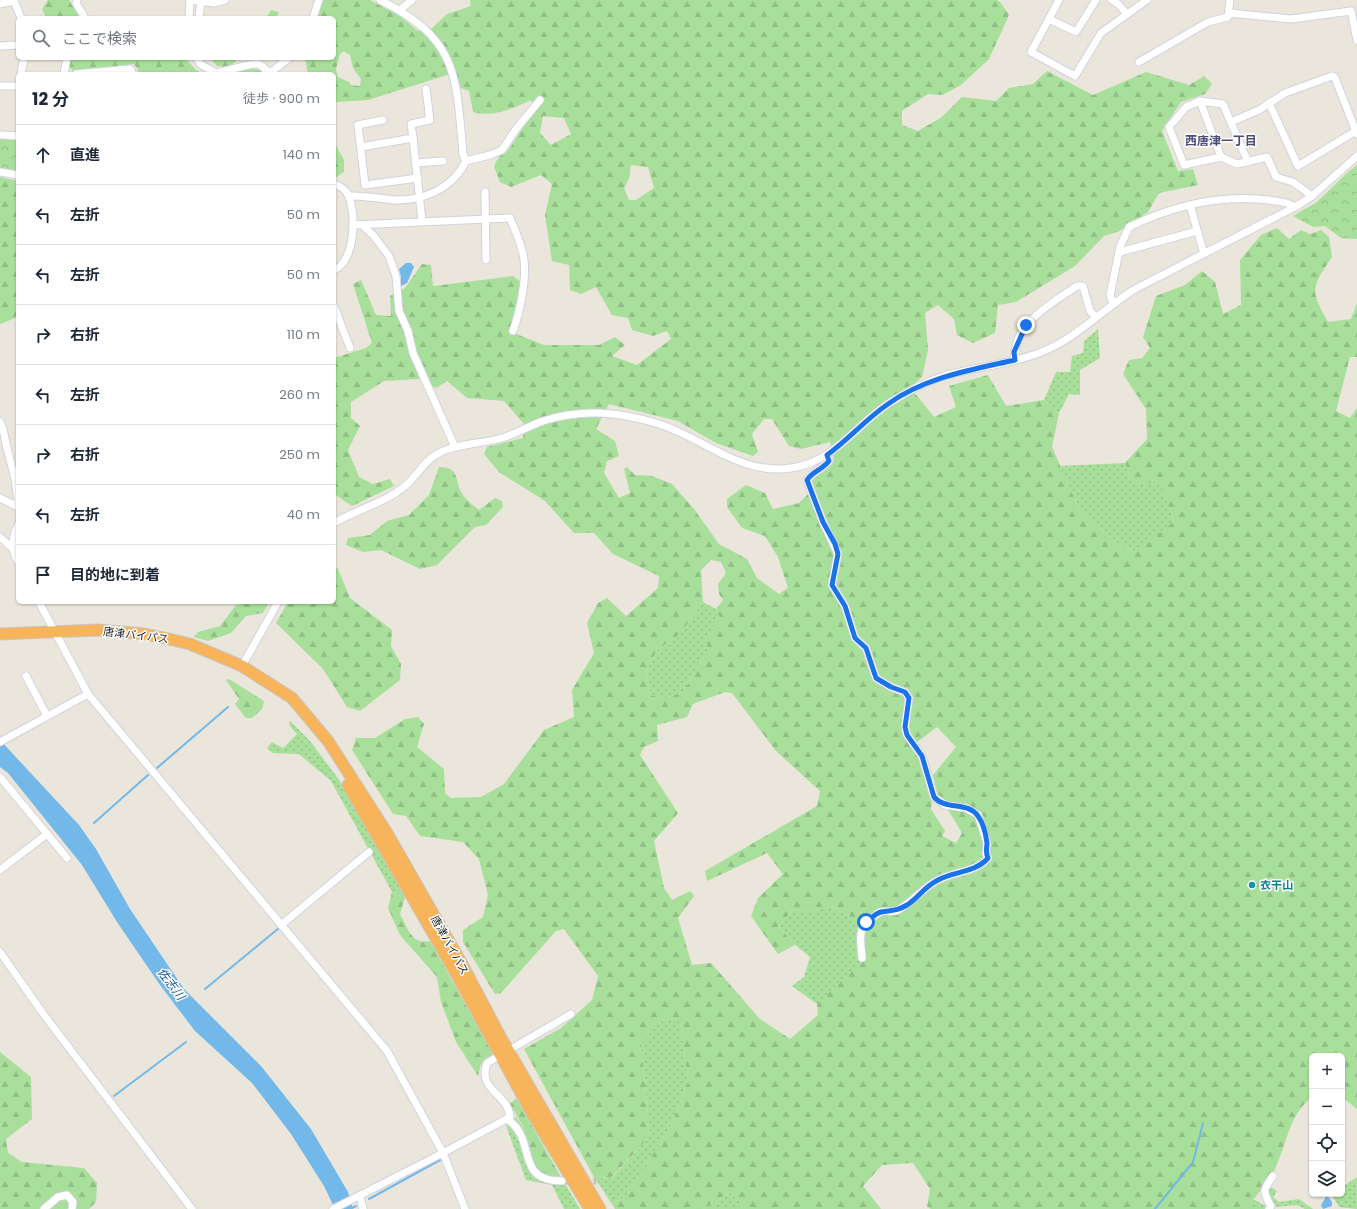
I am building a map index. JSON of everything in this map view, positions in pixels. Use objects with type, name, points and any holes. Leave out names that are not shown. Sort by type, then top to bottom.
[{"type":"highway","name":"唐津バイパス","points":[[0,634],[98,630],[144,634],[190,644],[242,666],[292,698],[328,741],[358,786],[411,875],[505,1053],[600,1209]]},
{"type":"highway","name":"唐津バイパス","points":[[505,1053],[533,1115],[590,1209]]},
{"type":"street","points":[[77,0],[76,3],[84,16]]},
{"type":"street","points":[[189,16],[190,0],[201,0],[214,3],[225,0]]},
{"type":"street","points":[[200,16],[201,0]]},
{"type":"street","points":[[314,16],[319,0]]},
{"type":"street","points":[[380,0],[400,10],[433,36],[443,51],[453,72],[458,92],[463,154],[466,161]]},
{"type":"street","points":[[400,10],[412,0]]},
{"type":"street","points":[[1059,0],[1031,52],[1076,76],[1101,33],[1147,0]]},
{"type":"street","points":[[1049,19],[1076,32],[1096,0]]},
{"type":"street","points":[[1112,0],[1118,4],[1126,14]]},
{"type":"street","points":[[1139,62],[1208,22],[1228,17],[1230,13],[1230,0]]},
{"type":"street","points":[[0,4],[14,1],[20,16]]},
{"type":"street","points":[[1230,13],[1291,19],[1354,9],[1357,40]]},
{"type":"street","points":[[0,46],[16,44]]},
{"type":"street","points":[[21,72],[24,60]]},
{"type":"street","points":[[64,72],[67,60]]},
{"type":"street","points":[[198,60],[200,64],[214,72]]},
{"type":"street","points":[[272,72],[287,60]]},
{"type":"street","points":[[220,72],[253,64],[259,64],[268,72]]},
{"type":"street","points":[[94,72],[130,68],[132,72]]},
{"type":"street","points":[[1231,122],[1259,110],[1269,103],[1284,93],[1332,76],[1335,78],[1356,132],[1298,166],[1296,165],[1269,103]]},
{"type":"street","points":[[0,86],[16,86]]},
{"type":"street","points":[[422,221],[411,124],[430,120],[426,89]]},
{"type":"street","points":[[349,196],[396,200],[420,198],[433,193],[456,178],[466,161],[490,156],[502,150],[516,129],[540,100]]},
{"type":"street","points":[[1200,101],[1221,157]]},
{"type":"street","points":[[1248,162],[1223,104],[1200,101],[1186,107],[1169,127],[1184,165],[1221,157],[1237,164],[1248,162],[1267,157],[1276,177],[1293,182],[1312,196]]},
{"type":"street","points":[[383,120],[358,125],[365,185],[418,178]]},
{"type":"street","points":[[0,135],[16,136]]},
{"type":"street","points":[[361,147],[413,138]]},
{"type":"street","points":[[336,522],[388,497],[405,486],[434,455],[455,447],[478,446],[543,422],[586,412],[605,412],[660,425],[683,433],[748,466],[772,470],[793,468],[811,463],[827,455],[844,443],[888,404],[924,383],[946,376],[1015,360],[1052,348],[1113,303],[1154,278],[1295,208],[1312,196],[1357,156]]},
{"type":"street","points":[[416,163],[443,160]]},
{"type":"street","points":[[0,172],[16,175]]},
{"type":"street","points":[[336,185],[345,190],[349,196],[353,224],[348,253],[342,264],[336,268]]},
{"type":"street","points":[[485,192],[486,260]]},
{"type":"street","points":[[1113,303],[1110,295],[1125,233],[1129,227],[1143,220],[1190,205],[1222,199],[1248,198],[1289,203],[1295,208]]},
{"type":"street","points":[[1190,205],[1204,254]]},
{"type":"street","points":[[353,224],[362,225],[510,218],[524,255],[521,297],[518,317],[513,331]]},
{"type":"street","points":[[362,225],[373,235],[388,256],[396,276],[399,311],[408,331],[413,353],[455,447]]},
{"type":"street","points":[[1120,252],[1197,231]]},
{"type":"street","points":[[1015,360],[1014,352],[1026,325],[1077,286],[1083,286],[1090,311],[1096,317]]},
{"type":"street","points":[[336,311],[350,348]]},
{"type":"street","points":[[0,422],[4,429],[6,448],[16,486]]},
{"type":"street","points":[[827,455],[829,461],[824,467],[810,476],[807,480],[823,522],[835,544],[838,554],[832,585],[834,591],[845,606],[855,638],[866,648],[876,678],[891,687],[905,692],[909,698],[905,727],[907,735],[922,756],[934,797],[938,802],[945,805],[966,808],[976,813],[980,818],[987,844],[986,854],[988,858],[973,869],[939,879],[923,888],[909,904],[896,911],[880,912],[866,922],[860,931],[862,958]]},
{"type":"street","points":[[0,498],[16,506]]},
{"type":"street","points":[[16,529],[13,536],[13,549],[16,557]]},
{"type":"street","points":[[0,537],[13,549]]},
{"type":"street","points":[[40,604],[88,694],[387,1051],[443,1154],[465,1209]]},
{"type":"street","points":[[242,666],[277,604]]},
{"type":"street","points":[[26,676],[47,716]]},
{"type":"street","points":[[3,740],[88,694]]},
{"type":"street","points":[[0,777],[48,834],[66,858]]},
{"type":"street","points":[[0,870],[48,834]]},
{"type":"street","points":[[281,925],[369,852]]},
{"type":"street","points":[[0,952],[44,1014],[192,1209]]},
{"type":"street","points":[[333,1209],[443,1154],[510,1117],[506,1104],[485,1081],[484,1071],[487,1063],[571,1014]]},
{"type":"street","points":[[507,1119],[516,1125],[521,1134],[529,1164],[537,1176],[549,1181],[562,1181]]},
{"type":"street","points":[[1269,1209],[1271,1206],[1264,1194],[1264,1188],[1273,1176]]},
{"type":"street","points":[[44,1209],[58,1197],[67,1195],[73,1202],[72,1209]]},
{"type":"street","points":[[360,1196],[363,1209]]},
{"type":"green space","points":[[48,0],[69,0],[79,16],[45,16],[42,9]]},
{"type":"green space","points":[[322,0],[370,0],[400,16],[418,31],[430,30],[447,14],[471,6],[470,0],[997,0],[1001,3],[1009,15],[989,59],[961,85],[943,95],[928,94],[902,111],[902,125],[918,131],[942,117],[962,97],[996,101],[1009,88],[1033,84],[1047,71],[1093,95],[1146,72],[1189,85],[1204,76],[1212,84],[1205,94],[1181,102],[1162,131],[1178,171],[1193,169],[1198,185],[1159,193],[1148,212],[1120,231],[1104,236],[1075,266],[1016,302],[998,305],[995,333],[973,343],[957,335],[954,319],[938,305],[925,313],[928,350],[922,377],[910,387],[934,417],[956,407],[949,386],[988,375],[1006,406],[1044,400],[1059,413],[1052,447],[1080,511],[1119,544],[1137,552],[1174,521],[1159,482],[1132,484],[1125,463],[1147,439],[1146,409],[1123,374],[1129,360],[1142,358],[1150,348],[1143,337],[1156,296],[1185,285],[1202,271],[1215,282],[1223,314],[1241,305],[1240,260],[1261,235],[1277,228],[1289,239],[1301,230],[1310,234],[1321,230],[1329,237],[1332,257],[1320,276],[1315,289],[1318,303],[1328,322],[1351,319],[1357,303],[1357,357],[1350,357],[1336,411],[1350,418],[1357,408],[1357,1109],[1345,1099],[1345,1053],[1309,1053],[1309,1100],[1294,1119],[1281,1155],[1271,1176],[1246,1209],[931,1209],[927,1207],[930,1189],[913,1163],[882,1165],[863,1186],[881,1209],[732,1209],[741,1203],[730,1193],[703,1209],[615,1209],[612,1204],[626,1196],[672,1124],[688,1081],[680,1022],[663,1019],[641,1043],[650,1136],[611,1178],[594,1177],[524,1049],[561,1028],[592,1000],[598,976],[564,929],[556,931],[501,993],[495,994],[463,942],[463,930],[483,917],[488,895],[479,859],[463,842],[420,836],[406,816],[393,814],[352,750],[356,738],[375,738],[405,719],[418,717],[424,724],[417,747],[444,769],[445,793],[451,798],[481,797],[504,784],[544,730],[574,717],[572,690],[594,653],[587,623],[598,603],[607,598],[626,616],[658,588],[659,576],[613,554],[594,533],[574,533],[545,501],[499,472],[484,454],[487,447],[523,438],[524,424],[504,401],[467,398],[447,381],[436,388],[421,379],[384,381],[351,402],[351,418],[360,426],[348,450],[359,477],[373,484],[390,479],[394,486],[352,506],[336,495],[336,357],[366,348],[372,343],[353,284],[361,280],[376,315],[391,316],[390,296],[405,288],[422,264],[431,265],[433,286],[513,276],[521,282],[514,333],[544,345],[599,345],[615,337],[625,345],[612,356],[637,365],[671,339],[667,331],[653,336],[632,330],[628,318],[612,315],[596,287],[581,294],[570,290],[569,265],[552,261],[545,215],[552,184],[541,175],[511,187],[500,182],[494,167],[498,158],[509,149],[536,108],[531,100],[510,109],[495,113],[480,114],[473,112],[469,91],[461,88],[457,78],[447,75],[368,100],[336,102],[336,72],[308,72],[305,60],[336,60],[336,16],[316,16]],"holes":[[[344,51],[350,55],[353,68],[361,79],[360,86],[351,85],[349,82],[338,77],[336,69],[340,54]],[[543,116],[564,118],[571,134],[551,145],[540,133]],[[631,165],[648,167],[654,188],[636,200],[629,200],[624,188],[629,179]],[[609,404],[678,421],[716,443],[753,456],[758,452],[752,434],[764,419],[772,419],[789,446],[801,449],[830,442],[834,459],[810,474],[814,488],[799,503],[773,509],[765,493],[746,485],[727,499],[727,507],[742,528],[765,536],[778,557],[788,588],[779,594],[757,578],[747,559],[719,544],[694,509],[672,484],[652,476],[635,475],[627,467],[624,469],[630,493],[619,498],[604,473],[607,461],[619,456],[615,441],[596,429]],[[711,560],[721,562],[726,573],[718,584],[719,594],[723,600],[716,609],[720,618],[705,639],[708,649],[683,692],[664,699],[651,695],[646,672],[657,650],[680,634],[703,602],[701,570]],[[725,692],[732,693],[776,751],[820,791],[817,806],[705,871],[707,881],[767,853],[783,874],[758,898],[751,916],[778,954],[795,945],[779,927],[792,910],[813,912],[829,906],[857,920],[860,963],[817,1004],[818,1015],[790,1039],[760,1019],[711,963],[692,965],[678,918],[694,896],[690,891],[672,900],[664,888],[654,841],[678,813],[640,755],[644,747],[658,741],[657,725],[687,717],[693,704]],[[937,727],[956,747],[933,775],[940,805],[947,808],[962,833],[956,843],[942,836],[945,831],[931,809],[932,802],[927,776],[912,746]]]},
{"type":"green space","points":[[271,10],[279,12],[277,16],[267,16]]},
{"type":"green space","points":[[70,60],[187,60],[200,72],[138,72],[134,64],[73,71],[68,66]]},
{"type":"green space","points":[[211,60],[236,60],[236,62],[227,67],[217,66]]},
{"type":"green space","points":[[249,68],[261,70],[262,72],[237,72]]},
{"type":"green space","points":[[0,138],[16,139],[16,172],[0,169]]},
{"type":"green space","points":[[336,146],[344,160],[344,172],[336,177]]},
{"type":"green space","points":[[1357,165],[1357,239],[1341,238],[1325,226],[1313,227],[1293,216],[1317,202]]},
{"type":"green space","points":[[0,177],[16,181],[16,318],[0,324]]},
{"type":"green space","points":[[1098,329],[1100,358],[1080,370],[1080,395],[1069,394],[1059,413],[1044,400],[1056,372],[1070,372],[1072,356],[1083,353],[1084,341]]},
{"type":"green space","points":[[1125,463],[1132,484],[1159,481],[1174,521],[1137,552],[1119,544],[1080,511],[1060,466]]},
{"type":"green space","points":[[439,467],[453,471],[462,494],[479,510],[495,498],[502,501],[503,507],[486,525],[475,527],[437,565],[420,569],[381,550],[363,552],[346,545],[348,538],[370,535],[387,521],[409,515],[429,495]]},
{"type":"green space","points":[[336,567],[350,598],[392,630],[391,646],[401,664],[400,680],[360,711],[347,707],[323,669],[276,623],[287,604],[336,604]]},
{"type":"green space","points":[[703,602],[716,609],[720,618],[705,639],[708,649],[683,692],[664,699],[651,695],[646,672],[657,650],[680,634]]},
{"type":"green space","points":[[268,604],[263,613],[246,616],[231,633],[208,641],[194,637],[198,632],[220,626],[236,605]]},
{"type":"green space","points":[[229,679],[264,701],[262,709],[252,718],[246,718],[235,704],[239,699],[226,680]]},
{"type":"green space","points":[[290,721],[310,741],[340,781],[405,897],[392,892],[331,781],[299,754],[273,753],[267,748],[272,742],[283,748],[297,734],[289,725]]},
{"type":"green space","points":[[392,892],[405,897],[400,914],[408,930],[414,938],[418,940],[424,942],[430,941],[493,1054],[481,1064],[478,1076],[456,1042],[441,1002],[437,977],[400,935],[388,908]]},
{"type":"green space","points":[[829,906],[857,920],[860,963],[817,1004],[792,986],[804,977],[810,957],[795,945],[779,927],[792,910],[813,912]]},
{"type":"green space","points":[[663,1019],[680,1021],[688,1081],[672,1124],[626,1196],[612,1204],[594,1177],[612,1178],[650,1136],[641,1043]]},
{"type":"green space","points":[[0,1052],[31,1077],[32,1119],[6,1139],[8,1153],[22,1162],[84,1168],[97,1183],[96,1202],[89,1209],[0,1209]]},
{"type":"green space","points":[[516,1098],[561,1177],[545,1176],[535,1167],[526,1132],[510,1104]]},
{"type":"green space","points":[[516,1117],[526,1132],[535,1167],[545,1176],[561,1177],[580,1209],[564,1209],[552,1185],[526,1180],[506,1126]]},
{"type":"green space","points":[[1357,1177],[1357,1209],[1339,1207],[1334,1197],[1345,1197],[1345,1185]]},
{"type":"green space","points":[[1269,1186],[1277,1191],[1273,1197],[1279,1202],[1299,1199],[1313,1209],[1305,1209],[1297,1205],[1275,1207],[1264,1193]]},
{"type":"green space","points":[[730,1193],[741,1203],[732,1209],[703,1209]]},
{"type":"green space","points":[[1253,1199],[1266,1206],[1265,1209],[1246,1209]]},
{"type":"water","points":[[406,263],[411,263],[414,267],[407,283],[401,286],[399,269]]},
{"type":"water","name":"佐志川","points":[[0,740],[79,825],[96,849],[130,909],[184,989],[261,1066],[311,1129],[348,1192],[353,1209],[335,1209],[324,1186],[291,1134],[252,1083],[195,1031],[160,985],[117,922],[82,865],[8,773],[0,767]]},
{"type":"water","points":[[1326,1197],[1328,1197],[1332,1202],[1332,1206],[1323,1209],[1321,1205]]},
{"type":"waterway","points":[[157,768],[228,707]]},
{"type":"waterway","points":[[94,823],[148,775]]},
{"type":"waterway","points":[[205,989],[279,928]]},
{"type":"waterway","points":[[114,1096],[186,1042]]},
{"type":"waterway","points":[[1155,1209],[1193,1162],[1203,1123]]},
{"type":"waterway","points":[[369,1199],[440,1160]]},
{"type":"waterway","points":[[350,1209],[356,1206]]},
{"type":"tunnel","points":[[562,1181],[596,1181]]},
{"type":"place","name":"衣干山","points":[[1252,885]]},
{"type":"district","name":"西唐津一丁目","points":[[1221,141]]},
{"type":"route","points":[[866,922],[880,912],[896,911],[909,904],[923,888],[939,879],[958,872],[973,869],[983,863],[988,858],[986,854],[987,844],[980,818],[976,813],[966,808],[945,805],[938,802],[934,797],[922,756],[907,735],[905,727],[909,698],[905,692],[891,687],[876,678],[866,648],[855,638],[845,606],[834,591],[832,585],[838,562],[838,554],[835,544],[823,522],[807,480],[810,476],[824,467],[829,461],[827,455],[844,443],[866,421],[908,391],[924,383],[946,376],[1015,360],[1014,352],[1026,325]]}]
